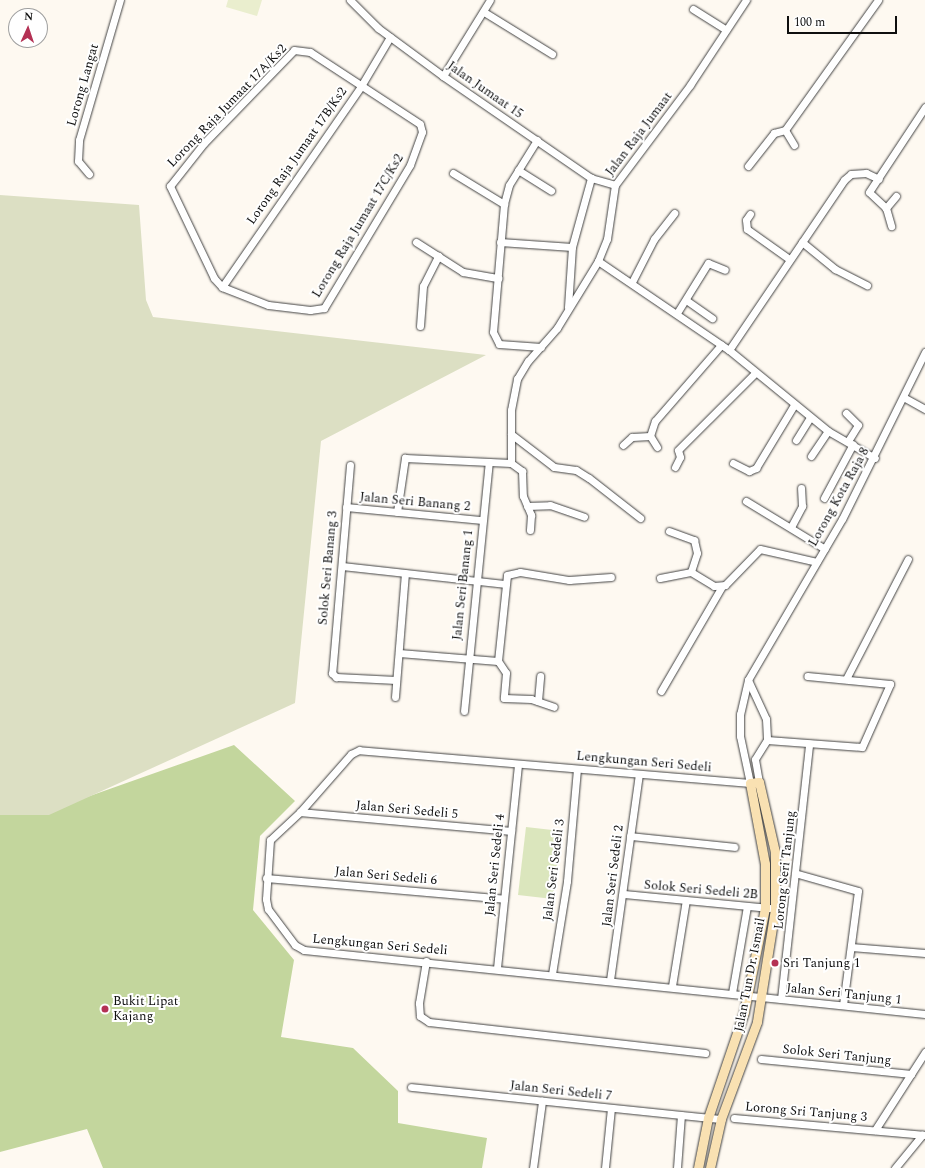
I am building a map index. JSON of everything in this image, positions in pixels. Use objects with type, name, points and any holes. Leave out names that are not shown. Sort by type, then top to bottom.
[{"type":"street","name":"Lorong Langat","points":[[89,174],[78,161],[79,140],[120,0]]},
{"type":"street","name":"Jalan Jumaat 15","points":[[350,0],[390,37],[443,76],[591,178],[615,185]]},
{"type":"street","points":[[443,76],[484,12],[490,0]]},
{"type":"street","name":"Jalan Raja Jumaat","points":[[511,463],[511,434],[517,379],[528,360],[541,347],[568,309],[598,261],[607,239],[615,185],[683,96],[746,0]]},
{"type":"street","points":[[748,166],[774,133],[785,130],[878,0]]},
{"type":"street","points":[[693,9],[726,30]]},
{"type":"street","points":[[484,12],[552,54]]},
{"type":"street","name":"Lorong Raja Jumaat 17B/Ks2","points":[[222,286],[361,86],[390,37]]},
{"type":"street","name":"Lorong Raja Jumaat 17A/Ks2","points":[[222,286],[214,278],[172,194],[172,180],[294,50],[310,52],[361,86]]},
{"type":"street","name":"Lorong Raja Jumaat 17C/Ks2","points":[[222,286],[268,305],[324,308],[410,165],[422,132],[420,124],[361,86]]},
{"type":"street","points":[[891,226],[886,208],[870,195],[925,107]]},
{"type":"street","points":[[785,130],[794,145]]},
{"type":"street","points":[[537,140],[518,170],[504,204],[500,242],[494,341],[541,347]]},
{"type":"street","points":[[518,170],[551,191]]},
{"type":"street","points":[[453,173],[504,204]]},
{"type":"street","points":[[729,350],[789,259],[851,174],[866,173],[879,179]]},
{"type":"street","name":"Jalan Raja Jumaat","points":[[568,309],[572,247],[591,178]]},
{"type":"street","points":[[886,208],[896,196]]},
{"type":"street","points":[[632,281],[638,273],[654,239],[674,213]]},
{"type":"street","points":[[750,214],[746,220],[747,229],[789,259]]},
{"type":"street","points":[[416,242],[463,272],[498,278]]},
{"type":"street","points":[[500,242],[572,247]]},
{"type":"street","points":[[802,242],[835,269],[868,286]]},
{"type":"street","points":[[420,326],[423,286],[438,256]]},
{"type":"street","points":[[598,261],[622,276],[681,306],[712,318]]},
{"type":"street","points":[[681,306],[708,263],[725,270]]},
{"type":"street","points":[[681,306],[721,345],[729,350],[810,418],[828,431],[875,458]]},
{"type":"street","points":[[650,436],[655,421],[721,345]]},
{"type":"street","name":"Lorong Kota Raja 8","points":[[755,782],[740,736],[741,702],[748,680],[825,548],[875,458],[925,352]]},
{"type":"street","points":[[675,467],[680,457],[678,450],[755,373]]},
{"type":"street","points":[[904,398],[925,409]]},
{"type":"street","points":[[733,463],[749,471],[756,468],[794,405]]},
{"type":"street","points":[[824,498],[858,425],[846,413]]},
{"type":"street","points":[[796,440],[810,418]]},
{"type":"street","points":[[811,456],[828,431]]},
{"type":"street","points":[[511,434],[554,467],[576,470],[589,478],[640,518]]},
{"type":"street","points":[[623,445],[632,437],[650,436]]},
{"type":"street","points":[[650,436],[657,447]]},
{"type":"street","points":[[397,512],[405,458],[511,463],[522,471],[527,506],[531,515],[530,530]]},
{"type":"street","name":"Jalan Seri Banang 1","points":[[464,711],[475,581],[488,462]]},
{"type":"street","name":"Solok Seri Banang 3","points":[[350,465],[332,673],[336,677],[396,680]]},
{"type":"street","points":[[792,527],[802,506],[800,488]]},
{"type":"street","points":[[746,501],[825,548]]},
{"type":"street","points":[[527,506],[550,505],[584,516]]},
{"type":"street","name":"Jalan Seri Banang 2","points":[[346,507],[482,520]]},
{"type":"street","points":[[669,531],[694,540],[696,545],[691,572]]},
{"type":"street","points":[[661,691],[722,586],[760,548],[816,562]]},
{"type":"street","points":[[846,679],[908,559]]},
{"type":"street","points":[[342,566],[504,584]]},
{"type":"street","points":[[554,707],[538,701],[504,698],[506,673],[498,661],[504,584],[512,572],[569,580],[611,577]]},
{"type":"street","points":[[660,578],[691,572],[714,586],[722,586]]},
{"type":"street","points":[[395,697],[405,573]]},
{"type":"street","points":[[398,653],[468,657],[498,661]]},
{"type":"street","points":[[538,701],[540,676]]},
{"type":"street","points":[[767,740],[862,747],[890,684],[807,676]]},
{"type":"street","points":[[748,680],[766,719],[767,740],[755,759],[755,782]]},
{"type":"street","name":"Lorong Seri Tanjung","points":[[781,999],[798,874],[809,744]]},
{"type":"street","name":"Lengkungan Seri Sedeli","points":[[755,782],[577,769],[359,750],[351,754],[300,812],[270,840],[266,878],[268,909],[295,945],[304,950],[497,968],[761,996]]},
{"type":"street","name":"Jalan Seri Sedeli 4","points":[[497,968],[518,764]]},
{"type":"street","name":"Jalan Seri Sedeli 3","points":[[552,974],[567,881],[577,769]]},
{"type":"street","name":"Jalan Seri Sedeli 2","points":[[610,980],[624,894],[630,836],[639,774]]},
{"type":"street","name":"Jalan Tun Dr. Ismail","points":[[698,1168],[708,1118],[736,1041],[748,994],[765,908],[766,864],[755,782]]},
{"type":"street","name":"Jalan Tun Dr. Ismail","points":[[710,1168],[721,1119],[752,1038],[761,996],[775,909],[775,852],[755,782]]},
{"type":"street","name":"Jalan Seri Sedeli 5","points":[[300,812],[511,831]]},
{"type":"street","points":[[630,836],[734,847]]},
{"type":"street","points":[[798,874],[858,891],[852,947],[843,1005]]},
{"type":"street","name":"Jalan Seri Sedeli 6","points":[[266,878],[504,899]]},
{"type":"street","name":"Solok Seri Sedeli 2B","points":[[624,894],[775,909]]},
{"type":"street","points":[[672,986],[686,900]]},
{"type":"street","points":[[732,992],[747,906]]},
{"type":"street","points":[[852,947],[925,953]]},
{"type":"street","points":[[426,962],[419,1003],[420,1016],[429,1022],[705,1053]]},
{"type":"street","name":"Jalan Seri Tanjung 1","points":[[761,996],[925,1014]]},
{"type":"street","points":[[875,1130],[925,1052]]},
{"type":"street","name":"Solok Seri Tanjung","points":[[761,1059],[911,1074]]},
{"type":"street","name":"Jalan Seri Sedeli 7","points":[[411,1087],[721,1119]]},
{"type":"street","points":[[533,1168],[542,1101]]},
{"type":"street","points":[[605,1168],[611,1108]]},
{"type":"street","points":[[677,1168],[681,1116]]},
{"type":"street","name":"Lorong Sri Tanjung 3","points":[[734,1118],[924,1135]]},
{"type":"street","points":[[895,1168],[924,1135]]},
{"type":"green space","points":[[228,0],[262,0],[257,16],[226,7]]},
{"type":"green space","points":[[0,195],[139,205],[146,300],[153,317],[486,355],[321,441],[295,703],[49,815],[0,815]]},
{"type":"green space","points":[[234,745],[295,801],[260,836],[253,910],[294,960],[281,1037],[353,1048],[398,1091],[398,1123],[487,1138],[482,1168],[103,1168],[87,1129],[0,1152],[0,814],[53,809]]},
{"type":"green space","points":[[526,827],[561,831],[553,899],[518,895]]},
{"type":"place","name":"Sri Tanjung 1","points":[[775,963]]},
{"type":"place","name":"Bukit Lipat Kajang","points":[[105,1009]]}]
